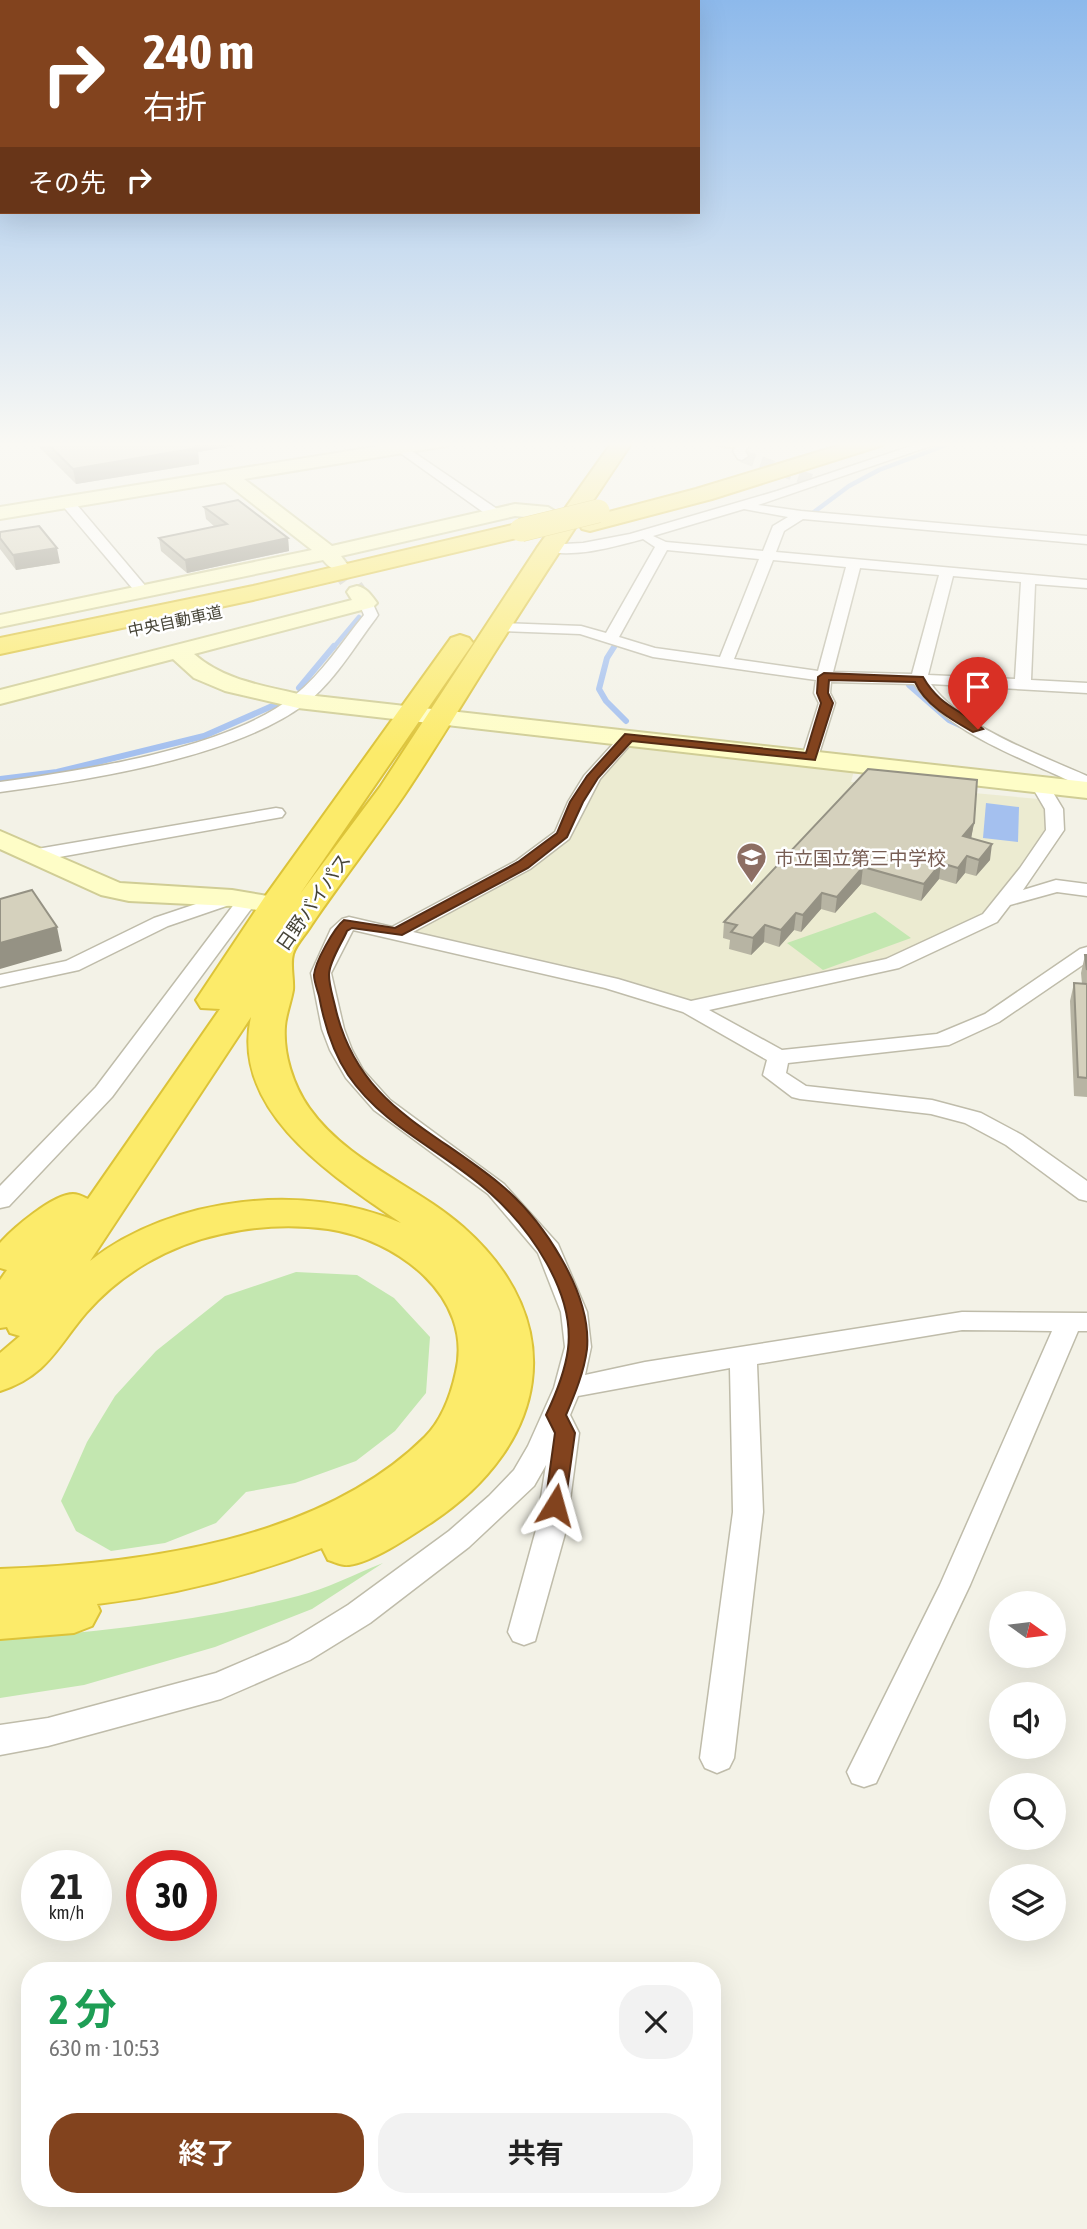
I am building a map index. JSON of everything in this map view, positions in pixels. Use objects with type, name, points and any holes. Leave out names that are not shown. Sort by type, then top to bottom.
[{"type":"highway","name":"中央自動車道","points":[[0,646],[480,545]]},
{"type":"highway","name":"中央自動車道","points":[[0,659],[268,601],[487,545]]},
{"type":"highway","name":"日野バイパス","points":[[0,1362],[310,903],[364,832],[426,714],[529,545]]},
{"type":"highway","name":"日野バイパス","points":[[489,613],[551,545]]},
{"type":"highway","points":[[0,671],[268,601]]},
{"type":"highway","name":"日野バイパス","points":[[0,1312],[191,1035],[252,901],[426,714]]},
{"type":"highway","points":[[0,1617],[62,1613],[178,1597],[245,1581],[340,1549],[380,1530],[420,1506],[448,1484],[476,1455],[492,1431],[506,1399],[512,1369],[511,1338],[505,1311],[493,1286],[476,1264],[447,1236],[336,1158],[312,1137],[294,1115],[282,1093],[273,1072],[267,1028],[275,989],[276,954]]},
{"type":"highway","points":[[0,1268],[26,1240],[73,1207]]},
{"type":"highway","points":[[0,1374],[29,1356],[71,1302],[117,1262],[148,1244],[188,1228],[268,1213],[295,1212],[339,1217],[363,1222],[401,1238],[439,1262],[454,1278],[476,1312],[482,1331],[482,1369],[472,1404],[461,1426],[445,1447],[420,1471],[350,1516],[284,1542],[174,1570],[104,1582],[0,1590]]},
{"type":"street","points":[[104,545],[144,592]]},
{"type":"street","points":[[315,545],[332,559]]},
{"type":"street","points":[[0,621],[332,559],[383,545]]},
{"type":"street","points":[[549,548],[580,549],[598,545]]},
{"type":"street","points":[[725,663],[771,545]]},
{"type":"street","points":[[610,639],[663,546],[1087,583]]},
{"type":"street","points":[[810,757],[827,703],[822,693],[824,677],[853,563]]},
{"type":"street","points":[[947,571],[919,679],[925,691],[957,718],[1087,782]]},
{"type":"street","points":[[1023,684],[1028,578]]},
{"type":"street","points":[[0,697],[179,653],[361,598],[371,615],[298,701],[260,722],[205,743],[106,769],[0,787]]},
{"type":"street","points":[[489,613],[594,632],[653,652],[824,677],[1087,688]]},
{"type":"street","points":[[179,653],[202,673],[233,686],[298,701],[1087,790]]},
{"type":"street","points":[[397,932],[523,865],[563,835],[577,802],[593,776],[629,737]]},
{"type":"street","points":[[690,1008],[892,964],[990,918],[1027,872],[1055,830],[1054,809],[1040,785]]},
{"type":"street","points":[[37,855],[275,813]]},
{"type":"street","points":[[0,839],[111,889],[129,893],[174,893],[252,901]]},
{"type":"street","points":[[1004,901],[1056,886],[1087,890]]},
{"type":"street","points":[[0,981],[72,966],[161,922],[252,901]]},
{"type":"street","points":[[0,1200],[104,1092],[252,901]]},
{"type":"street","points":[[0,1740],[48,1732],[210,1688],[299,1651],[359,1614],[459,1539],[499,1504],[524,1478],[562,1401],[578,1348],[574,1312],[565,1282],[550,1250],[496,1189],[382,1105],[354,1073],[333,1029],[321,973],[341,929],[349,923],[611,983],[690,1008],[778,1057],[941,1040],[992,1018],[1087,953]]},
{"type":"street","points":[[778,1057],[774,1075],[800,1092],[932,1107],[973,1118],[1014,1140],[1087,1193]]},
{"type":"street","points":[[562,1401],[645,1372],[962,1321],[1078,1322],[955,1586],[863,1772]]},
{"type":"street","points":[[717,1758],[748,1512],[743,1358]]},
{"type":"street","points":[[524,1632],[551,1530],[565,1433],[562,1401]]},
{"type":"shaded area","name":"市立国立第三中学校","points":[[629,737],[856,763],[851,782],[1050,800],[1055,830],[990,918],[892,964],[690,1008],[397,932],[563,835],[577,802]]},
{"type":"green space","points":[[875,912],[911,938],[823,970],[787,943]]},
{"type":"green space","points":[[296,1272],[357,1275],[394,1298],[430,1337],[426,1393],[395,1431],[356,1461],[295,1483],[246,1492],[216,1523],[165,1543],[111,1551],[76,1531],[61,1501],[87,1442],[115,1396],[156,1351],[225,1296]]},
{"type":"green space","points":[[383,1563],[312,1609],[215,1647],[84,1685],[0,1698],[0,1639],[112,1629],[261,1605],[309,1593]]},
{"type":"water","points":[[986,803],[1019,807],[1018,842],[983,838]]},
{"type":"building","points":[[5,545],[55,545],[57,548],[13,555]]},
{"type":"building","points":[[167,545],[255,545],[185,560]]},
{"type":"building","points":[[868,769],[977,780],[974,823],[963,836],[992,844],[979,860],[967,856],[958,868],[941,863],[924,884],[863,867],[837,897],[822,893],[803,915],[796,913],[781,930],[765,925],[753,938],[731,932],[737,925],[724,922]]},
{"type":"building","points":[[32,890],[57,927],[0,943],[0,899]]},
{"type":"building","points":[[1074,983],[1087,984],[1087,1078],[1078,1077]]},
{"type":"waterway","points":[[333,648],[359,617]]},
{"type":"waterway","points":[[299,688],[334,646]]},
{"type":"waterway","points":[[614,647],[607,658],[599,689],[606,701],[626,721]]},
{"type":"waterway","points":[[909,685],[949,720],[962,726]]},
{"type":"waterway","points":[[0,779],[57,772],[204,736],[279,703]]},
{"type":"tunnel","points":[[337,564],[357,592]]},
{"type":"place","name":"市立国立第三中学校","points":[[752,885]]},
{"type":"route","points":[[555,1505],[565,1433],[556,1415],[568,1388],[578,1348],[574,1312],[565,1282],[550,1250],[496,1189],[404,1123],[382,1105],[354,1073],[333,1029],[321,973],[341,929],[349,923],[358,923],[397,932],[523,865],[563,835],[577,802],[593,776],[629,737],[810,757],[827,703],[822,693],[824,677],[919,679],[925,691],[957,718],[978,729]]}]
